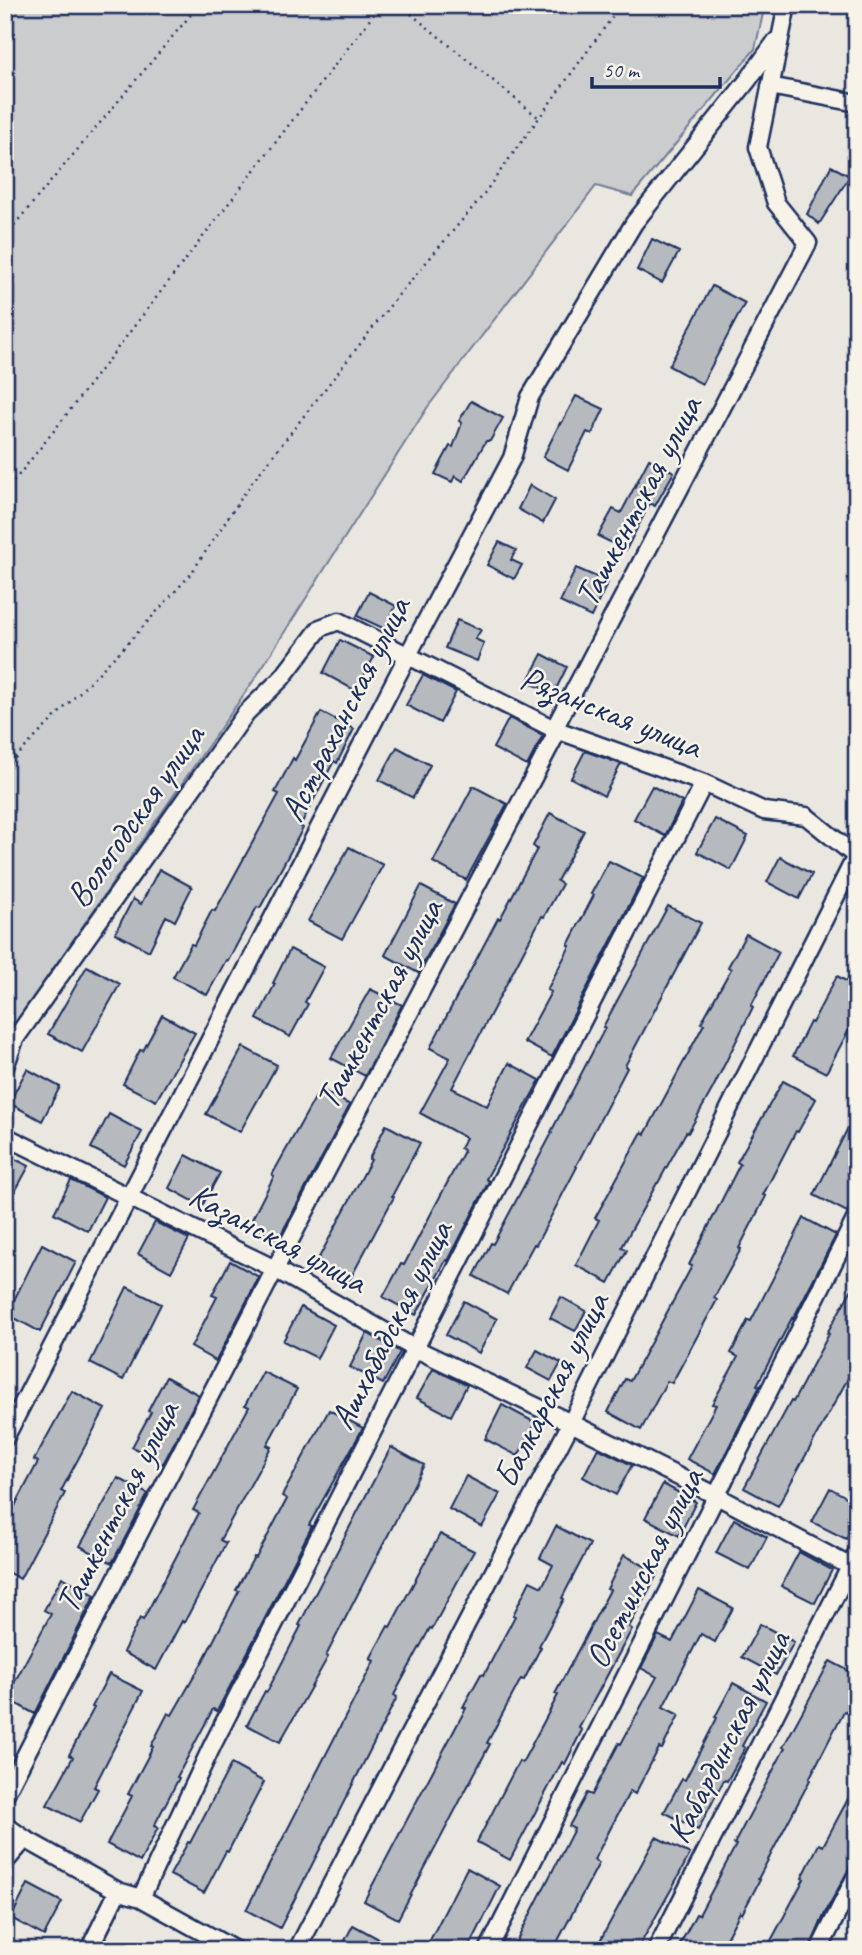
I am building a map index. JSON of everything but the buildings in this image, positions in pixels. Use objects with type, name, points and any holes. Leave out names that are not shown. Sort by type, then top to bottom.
[{"type":"street","points":[[787,5],[770,86],[857,103]]},
{"type":"street","name":"Астраханская улица","points":[[5,1438],[512,458],[530,397],[634,223],[780,36]]},
{"type":"street","name":"Ташкентская улица","points":[[5,1795],[275,1269],[554,738],[554,729],[808,243],[776,203],[758,147],[770,86]]},
{"type":"street","name":"Рязанская улица","points":[[339,621],[554,729],[704,783],[764,811],[806,816],[856,857]]},
{"type":"street","name":"Вологодская улица","points":[[5,1067],[15,1039],[246,713],[282,678],[320,628],[339,621]]},
{"type":"street","name":"Ашхабадская улица","points":[[141,1898],[213,1744],[704,783]]},
{"type":"street","name":"Балкарская улица","points":[[296,1950],[571,1423],[856,857]]},
{"type":"street","name":"Казанская улица","points":[[5,1136],[275,1269],[414,1349],[855,1563]]},
{"type":"street","name":"Осетинская улица","points":[[488,1950],[857,1216]]},
{"type":"street","name":"Кабардинская улица","points":[[656,1950],[855,1563]]},
{"type":"street","points":[[5,1825],[118,1891],[141,1898],[235,1950]]},
{"type":"street","points":[[5,1862],[25,1839]]},
{"type":"street","points":[[819,1950],[857,1874]]},
{"type":"street","points":[[89,1950],[118,1891]]},
{"type":"path","points":[[5,236],[199,5]]},
{"type":"path","points":[[5,492],[381,5]]},
{"type":"path","points":[[400,5],[539,118]]},
{"type":"path","points":[[5,768],[130,641],[190,575],[250,485],[396,298],[480,199],[621,5]]},
{"type":"shaded area","points":[[5,5],[765,5],[755,49],[632,196],[596,186],[427,408],[256,677],[5,1038]]}]
